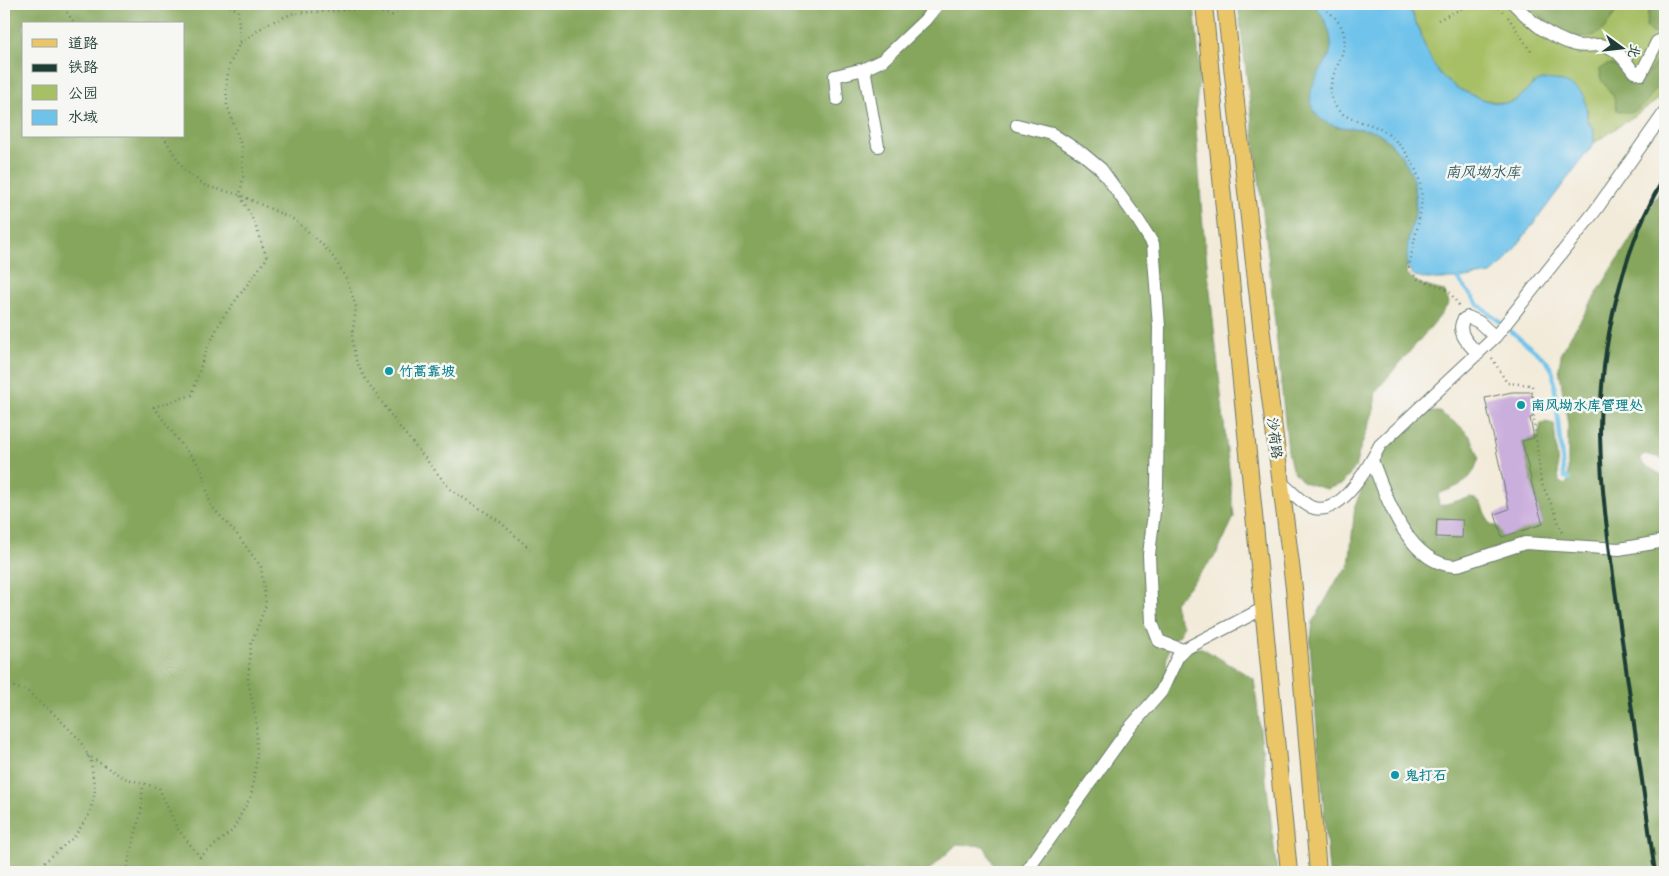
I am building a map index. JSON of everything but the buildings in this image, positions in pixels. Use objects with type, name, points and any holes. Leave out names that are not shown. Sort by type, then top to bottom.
[{"type":"main road","name":"沙荷路","points":[[1204,4],[1289,872]]},
{"type":"main road","name":"沙荷路","points":[[1225,4],[1262,334],[1294,588],[1318,872]]},
{"type":"lane","points":[[837,98],[835,76],[864,69],[883,60],[925,20],[938,4]]},
{"type":"lane","points":[[1514,4],[1538,28],[1548,33],[1576,45],[1607,45],[1613,48],[1637,74],[1641,74],[1657,42],[1660,40],[1665,43]]},
{"type":"lane","points":[[864,69],[878,146]]},
{"type":"lane","points":[[1281,483],[1308,505],[1318,508],[1328,508],[1335,505],[1348,493],[1372,460],[1380,445],[1489,342],[1515,311],[1595,211],[1646,142],[1665,112]]},
{"type":"lane","points":[[1017,125],[1052,134],[1083,154],[1101,169],[1153,244],[1159,327],[1157,486],[1149,555],[1152,623],[1159,641],[1183,650]]},
{"type":"lane","points":[[1466,317],[1475,320],[1489,342],[1465,340],[1461,330],[1461,322],[1466,317]]},
{"type":"lane","points":[[1372,460],[1395,516],[1406,534],[1420,550],[1436,562],[1446,566],[1455,566],[1525,543],[1618,549],[1665,541]]},
{"type":"lane","points":[[1026,872],[1127,731],[1160,692],[1183,650],[1264,608]]},
{"type":"path","points":[[60,4],[74,22]]},
{"type":"path","points":[[88,756],[124,778],[158,788],[177,828],[200,857],[232,831],[251,796],[257,757],[256,720],[248,680],[251,644],[266,606],[261,567],[236,533],[211,506],[201,468],[154,407],[192,395],[204,356],[221,320],[267,258],[254,222],[240,195],[243,177],[242,148],[227,105],[226,86],[229,66],[240,43],[238,10],[225,4]]},
{"type":"path","points":[[240,43],[267,24],[294,13],[349,10],[374,11],[392,15],[404,4]]},
{"type":"path","points":[[1320,4],[1340,24],[1343,36],[1344,51],[1331,83],[1331,96],[1337,109],[1350,118],[1373,125],[1388,134],[1407,154],[1418,176],[1422,209],[1409,270],[1418,279],[1449,291],[1466,317]]},
{"type":"path","points":[[1423,4],[1441,4]]},
{"type":"path","points":[[1438,20],[1471,4]]},
{"type":"path","points":[[1495,4],[1506,15],[1532,53]]},
{"type":"path","points":[[164,138],[184,170],[206,186],[240,195],[295,220],[320,242],[334,258],[347,280],[356,307],[352,336],[355,358],[364,377],[398,425],[451,490],[499,521],[532,552]]},
{"type":"path","points":[[1489,342],[1507,383],[1532,386],[1541,482],[1555,512],[1566,546]]},
{"type":"path","points":[[4,684],[27,691],[79,739],[90,761],[95,792],[89,815],[74,837],[33,872]]},
{"type":"path","points":[[126,872],[141,812],[142,784]]},
{"type":"green space","points":[[4,4],[1194,4],[1200,71],[1195,113],[1202,216],[1234,517],[1217,553],[1175,602],[1176,613],[1183,625],[1180,635],[1170,641],[1166,663],[1169,669],[1193,648],[1202,648],[1254,679],[1277,872],[990,872],[994,865],[984,846],[957,844],[927,872],[4,872]]},
{"type":"green space","points":[[1238,4],[1314,4],[1318,9],[1328,28],[1331,49],[1313,85],[1336,127],[1376,131],[1392,145],[1406,163],[1412,176],[1415,215],[1410,232],[1406,273],[1424,285],[1444,291],[1449,303],[1376,391],[1374,410],[1355,468],[1342,484],[1326,489],[1303,482],[1292,469],[1288,451],[1268,254]]},
{"type":"green space","points":[[1409,4],[1529,4],[1542,18],[1571,38],[1614,15],[1618,4],[1649,4],[1646,26],[1660,34],[1665,30],[1665,95],[1594,143],[1594,130],[1587,119],[1587,108],[1533,83],[1524,95],[1506,104],[1481,99],[1452,86],[1431,63]]},
{"type":"green space","points":[[1529,4],[1618,4],[1610,22],[1602,31],[1591,36],[1572,38],[1555,29]]},
{"type":"green space","points":[[1649,4],[1665,4],[1665,30],[1660,34],[1651,33],[1646,26]]},
{"type":"green space","points":[[1661,59],[1665,62],[1665,81],[1640,108],[1626,112],[1617,110],[1613,95],[1601,80],[1600,69],[1606,65],[1616,66],[1629,77],[1638,80],[1645,77],[1655,63]]},
{"type":"green space","points":[[1665,183],[1665,459],[1645,454],[1640,457],[1643,464],[1665,477],[1665,872],[1329,872],[1310,645],[1313,622],[1338,578],[1349,567],[1355,505],[1363,487],[1391,444],[1427,412],[1439,412],[1460,426],[1471,437],[1479,457],[1469,478],[1459,485],[1438,494],[1439,506],[1471,497],[1480,502],[1490,524],[1499,527],[1502,536],[1543,524],[1522,441],[1538,437],[1541,423],[1554,424],[1559,482],[1565,485],[1568,481],[1568,425],[1559,368],[1562,350]]},
{"type":"water","name":"南风坳水库","points":[[1314,4],[1409,4],[1430,58],[1440,74],[1447,81],[1465,92],[1484,100],[1499,103],[1512,102],[1533,85],[1548,79],[1574,87],[1583,95],[1586,102],[1588,121],[1594,131],[1594,143],[1504,263],[1491,274],[1458,279],[1427,279],[1414,276],[1407,266],[1408,240],[1416,205],[1410,170],[1391,143],[1379,134],[1365,129],[1329,124],[1316,114],[1312,105],[1311,92],[1313,85],[1331,49],[1328,28]]},
{"type":"waterway","points":[[1458,279],[1479,305],[1546,360],[1553,372],[1564,477],[1569,479]]},
{"type":"railway","points":[[1655,872],[1608,537],[1600,434],[1604,367],[1616,300],[1636,235],[1665,176]]},
{"type":"place","name":"竹蒿靠坡","points":[[389,371]]},
{"type":"place","name":"南风坳水库管理处","points":[[1521,405]]},
{"type":"place","name":"鬼打石","points":[[1395,775]]}]
